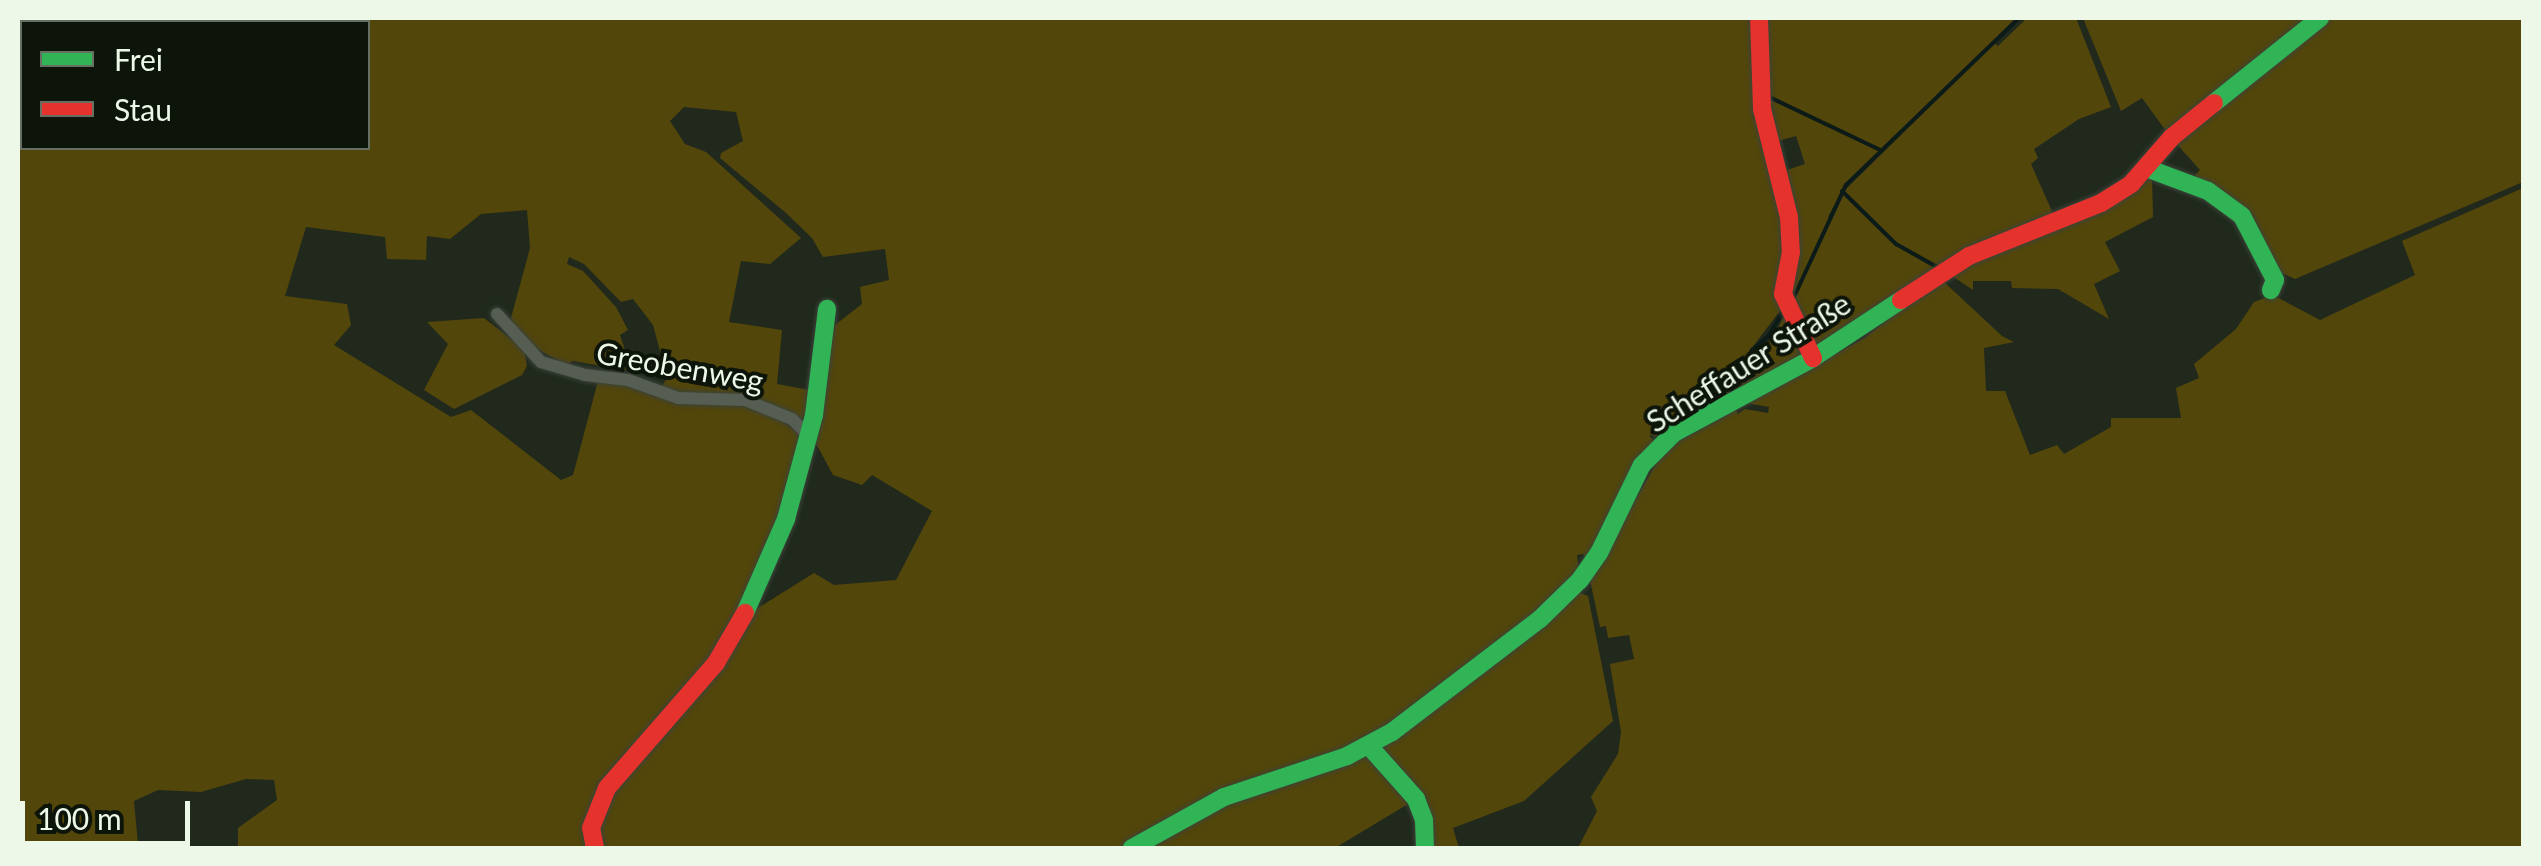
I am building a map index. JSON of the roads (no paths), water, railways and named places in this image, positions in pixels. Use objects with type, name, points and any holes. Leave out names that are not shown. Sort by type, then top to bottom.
[{"type":"street","points":[[1759,18],[1762,109],[1791,234],[1783,294],[1813,358]]},
{"type":"street","name":"Scheffauer Straße","points":[[1132,848],[1224,797],[1369,746],[1526,630],[1580,580],[1656,447],[1674,433],[1813,358],[1969,256],[2101,203],[2149,168],[2172,137],[2320,18]]},
{"type":"street","points":[[2149,168],[2208,192],[2242,216],[2275,280],[2271,290]]},
{"type":"street","points":[[594,848],[591,828],[607,788],[716,663],[758,591],[786,519],[808,435],[826,344],[826,308]]},
{"type":"street","name":"Greobenweg","points":[[497,314],[541,362],[585,375],[628,380],[678,398],[756,403],[792,419],[808,435]]},
{"type":"street","points":[[1369,746],[1416,799],[1424,820],[1425,848]]},
{"type":"waterway","points":[[1793,299],[1846,185],[2019,18]]},
{"type":"waterway","points":[[1769,97],[1882,151]]},
{"type":"waterway","points":[[1842,191],[1896,244],[1939,268]]},
{"type":"waterway","points":[[1731,394],[1752,350],[1769,335],[1784,310]]}]
